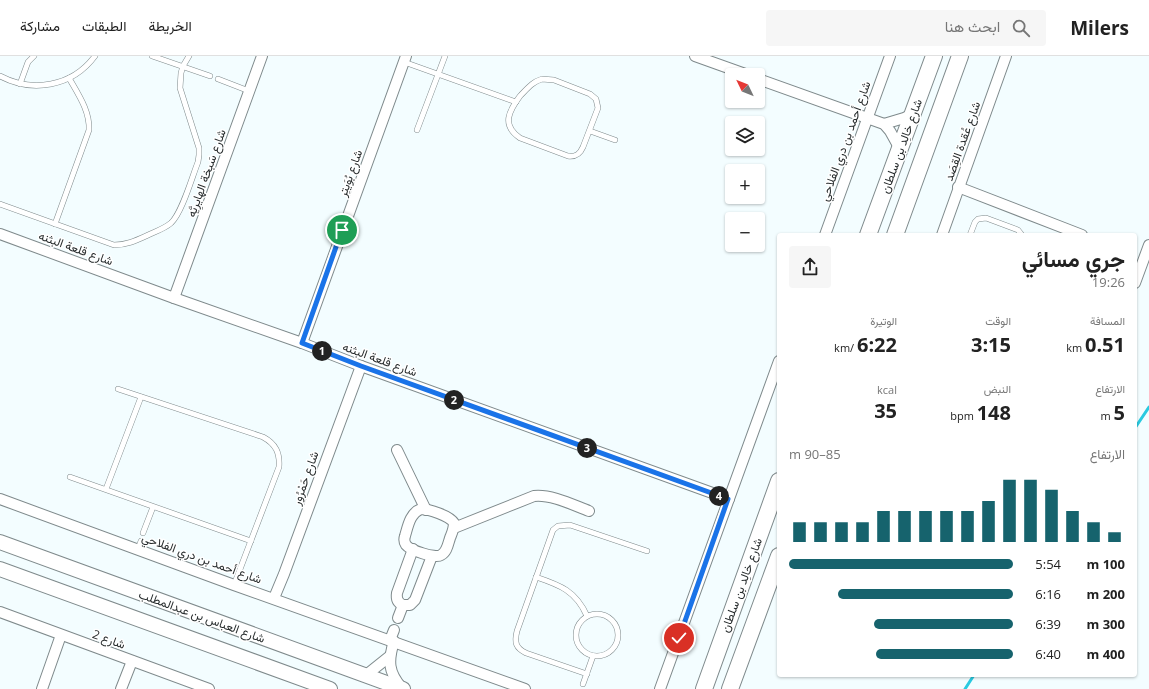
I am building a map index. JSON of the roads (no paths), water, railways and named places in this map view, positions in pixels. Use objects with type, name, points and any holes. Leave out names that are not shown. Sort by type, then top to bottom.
[{"type":"main road","name":"شارع خالِد بن سلطان","points":[[869,233],[934,56]]},
{"type":"main road","name":"شارع خالِد بن سلطان","points":[[896,233],[960,56]]},
{"type":"main road","name":"شارع خالِد بن سلطان","points":[[704,689],[777,487]]},
{"type":"main road","points":[[730,689],[776,569]]},
{"type":"main road","points":[[693,689],[715,638],[732,612]]},
{"type":"street","name":"شارع سَبخة الهايرِيَّه","points":[[174,298],[262,56]]},
{"type":"street","points":[[695,56],[728,68]]},
{"type":"street","name":"شارع أحمد بن دري الفلاحي","points":[[826,233],[890,56]]},
{"type":"street","name":"شارع عُقدة القِصَد","points":[[943,233],[1006,56]]},
{"type":"street","name":"شارع بُوَيتِر","points":[[302,343],[405,59]]},
{"type":"street","points":[[765,82],[884,124],[900,149]]},
{"type":"street","points":[[884,124],[913,114]]},
{"type":"street","points":[[958,187],[1064,232]]},
{"type":"street","name":"شارع قلعة البثنه","points":[[0,234],[728,499]]},
{"type":"street","points":[[1137,272],[1140,256],[1149,245]]},
{"type":"street","name":"شارع حَمْرُور","points":[[274,598],[361,366]]},
{"type":"street","points":[[660,689],[777,366]]},
{"type":"street","points":[[397,450],[426,510]]},
{"type":"street","points":[[454,528],[534,496],[552,498],[589,511]]},
{"type":"street","name":"شارع أحمد بن دري الفلاحي","points":[[0,498],[140,545],[234,585],[393,637],[525,689]]},
{"type":"street","points":[[418,510],[426,510],[452,519],[454,523],[454,528],[443,554],[438,556],[432,556],[408,547],[405,542],[405,536],[413,514],[418,510]]},
{"type":"street","name":"شارع العباس بن عبدالمطلب","points":[[0,542],[403,689]]},
{"type":"street","points":[[403,606],[396,597],[413,549]]},
{"type":"street","points":[[403,606],[410,605],[415,600],[432,556]]},
{"type":"street","name":"شارع العباس بن عبدالمطلب","points":[[0,569],[330,689]]},
{"type":"street","points":[[398,618],[403,606]]},
{"type":"street","name":"شارع 2","points":[[0,612],[209,689]]},
{"type":"street","points":[[42,689],[61,635]]},
{"type":"street","points":[[393,637],[390,656],[392,674],[403,689]]},
{"type":"street","points":[[366,676],[390,656]]},
{"type":"street","points":[[121,689],[132,661]]},
{"type":"lane","points":[[20,84],[28,62],[34,56]]},
{"type":"lane","points":[[0,76],[20,84],[32,86],[58,83],[81,70],[93,58],[86,56]]},
{"type":"lane","points":[[152,56],[210,76]]},
{"type":"lane","points":[[0,204],[114,245],[130,243],[164,227],[176,218],[200,155],[180,88],[183,66],[190,56]]},
{"type":"lane","points":[[417,130],[445,56]]},
{"type":"lane","points":[[405,59],[438,74],[516,102]]},
{"type":"lane","points":[[55,224],[89,130],[87,114],[69,78]]},
{"type":"lane","points":[[218,79],[249,91]]},
{"type":"lane","points":[[542,79],[554,80],[590,94],[596,100],[598,108],[581,152],[578,155],[568,156],[520,138],[514,134],[508,123],[511,110],[516,102],[530,85],[542,79]]},
{"type":"lane","points":[[590,132],[615,140]]},
{"type":"lane","points":[[971,233],[975,222],[978,219],[986,218],[1018,230],[1020,233]]},
{"type":"lane","points":[[118,390],[263,438],[270,441],[275,446],[280,460],[279,467],[234,585]]},
{"type":"lane","points":[[106,489],[141,398]]},
{"type":"lane","points":[[70,477],[251,541]]},
{"type":"lane","points":[[144,533],[153,507]]},
{"type":"lane","points":[[587,674],[526,653],[520,650],[516,644],[516,631],[553,530],[558,526],[570,525],[647,551]]},
{"type":"lane","points":[[536,577],[566,589],[578,601],[587,616]]},
{"type":"lane","points":[[595,613],[603,614],[610,617],[616,624],[618,640],[615,647],[609,653],[601,656],[593,656],[585,652],[579,646],[576,638],[576,629],[580,621],[587,616],[595,613]]},
{"type":"lane","points":[[583,684],[593,656]]},
{"type":"waterway","points":[[1137,425],[1149,407]]},
{"type":"waterway","points":[[965,689],[973,677]]}]
